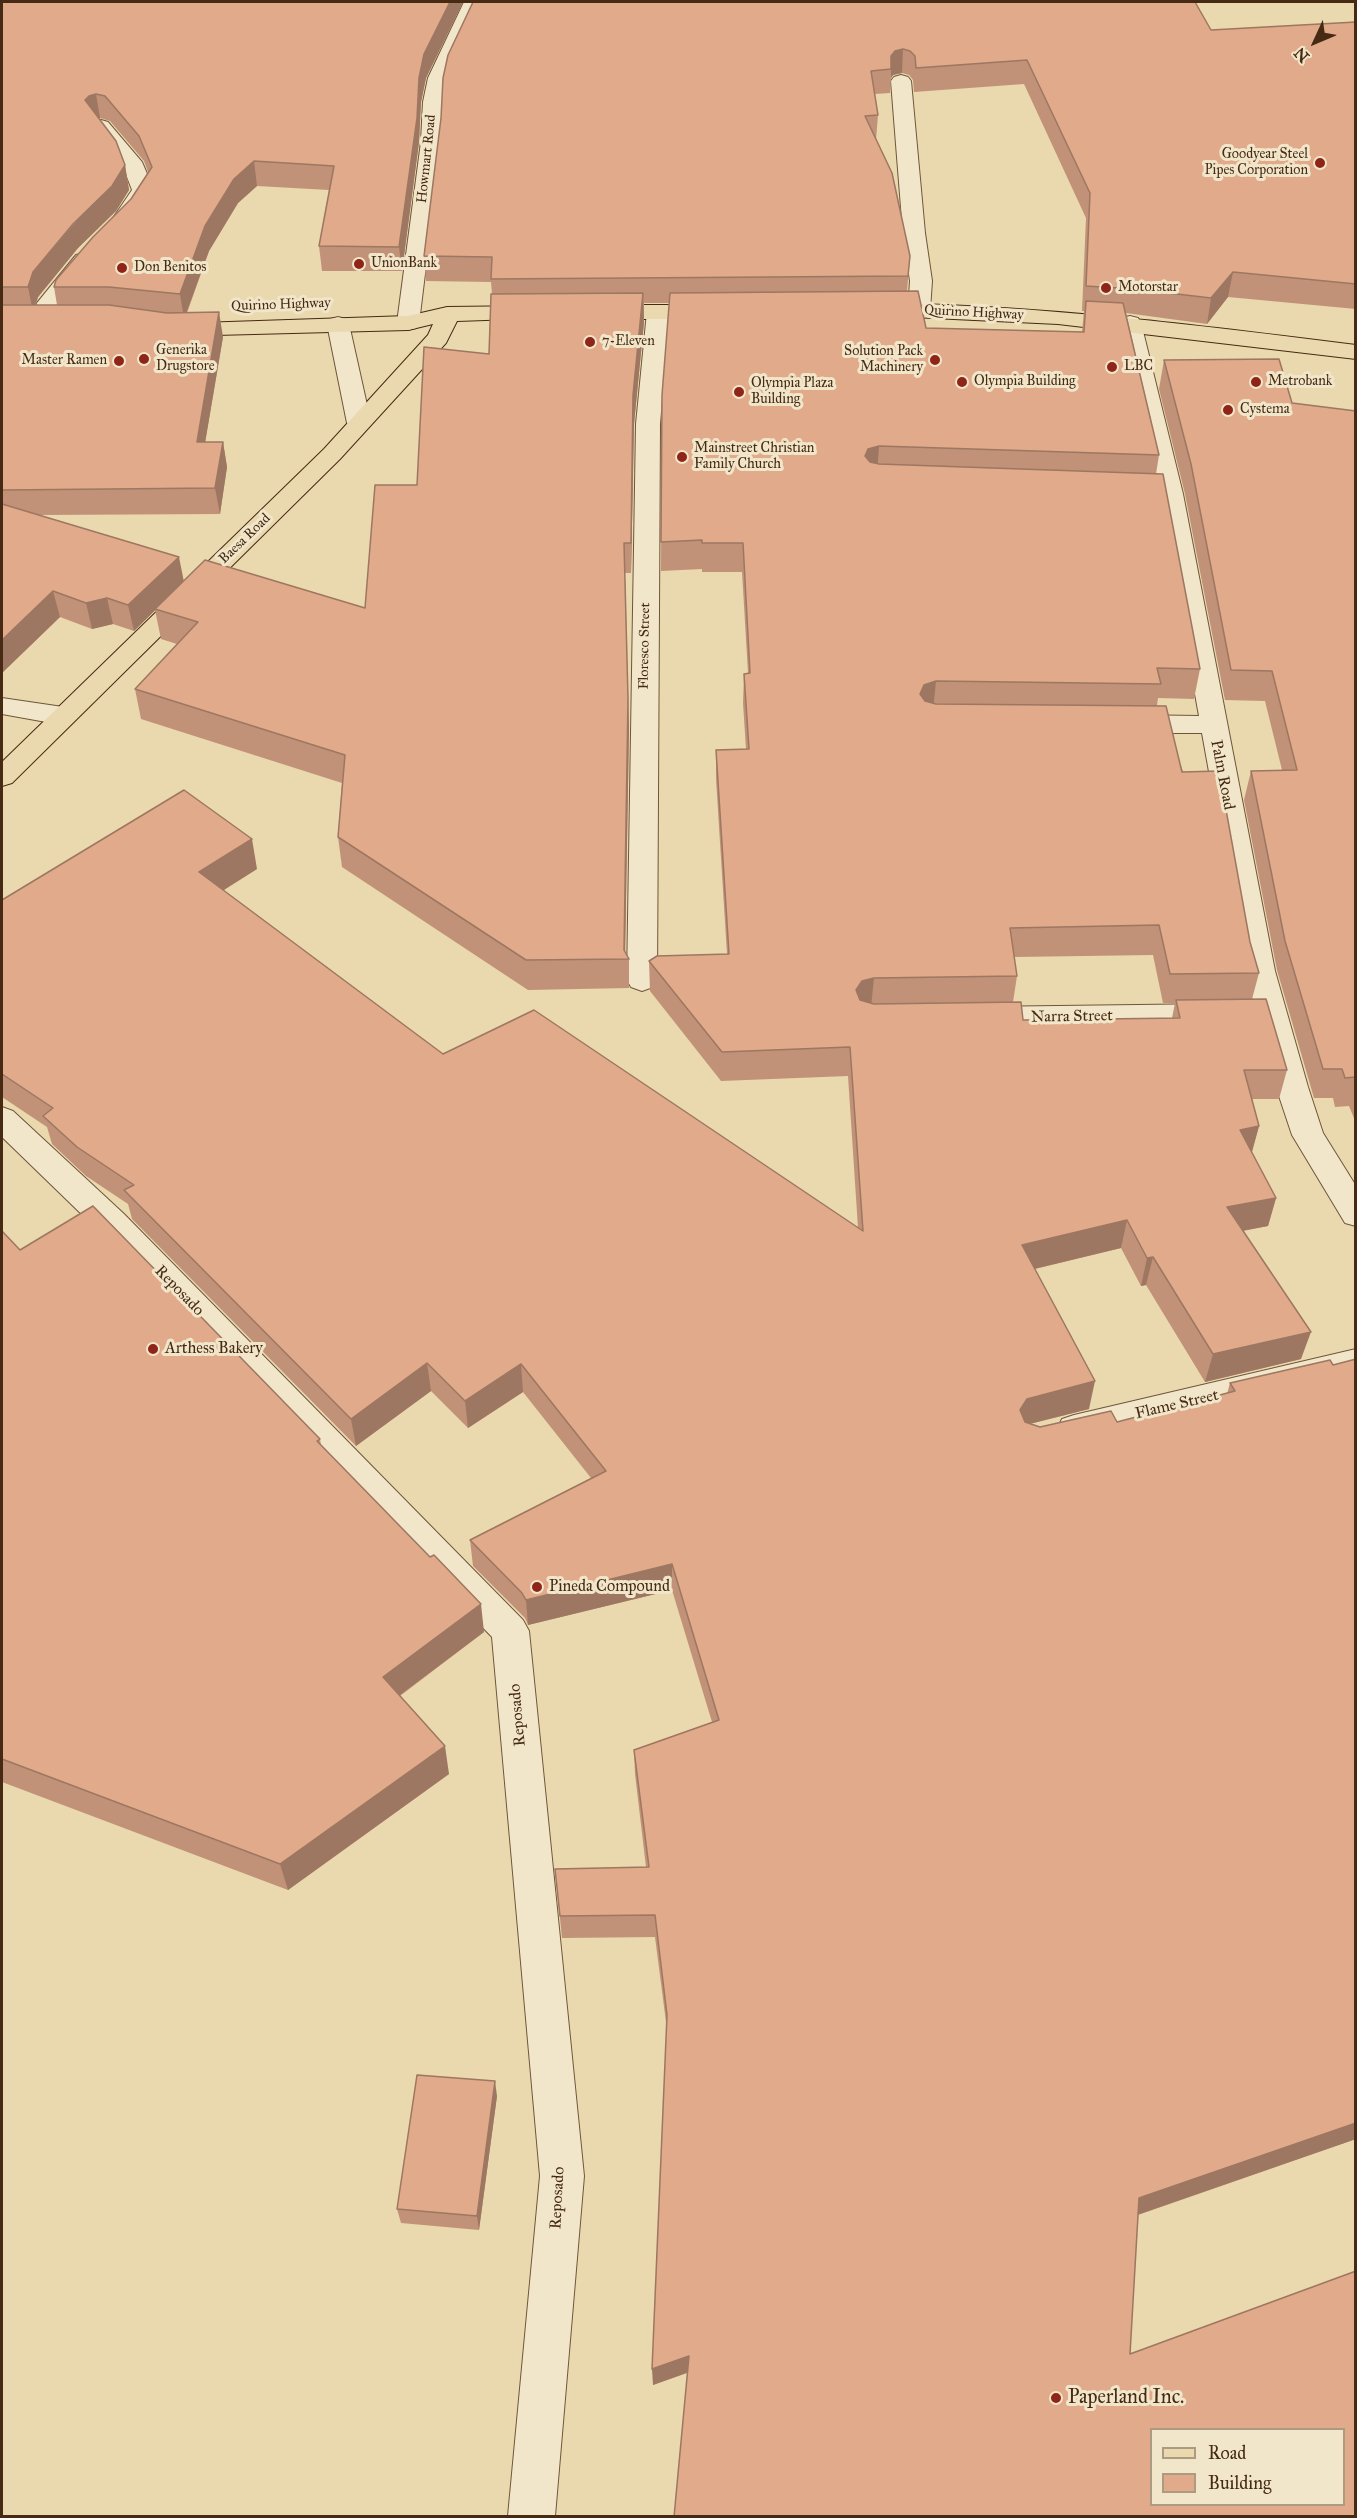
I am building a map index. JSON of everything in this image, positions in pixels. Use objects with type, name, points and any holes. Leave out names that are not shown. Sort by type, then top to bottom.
[{"type":"main road","name":"Quirino Highway","points":[[386,302],[409,313]]},
{"type":"main road","name":"Quirino Highway","points":[[174,308],[221,307]]},
{"type":"main road","name":"Quirino Highway","points":[[860,310],[919,310],[1130,323],[1356,352]]},
{"type":"main road","points":[[575,313],[741,311]]},
{"type":"main road","name":"Quirino Highway","points":[[159,327],[338,324],[409,313],[552,313]]},
{"type":"main road","name":"Baesa Road","points":[[5,770],[332,454],[438,338],[447,314]]},
{"type":"main road","points":[[34,321],[67,321]]},
{"type":"street","name":"Howmart Road","points":[[409,313],[433,102],[438,78],[473,2]]},
{"type":"street","points":[[901,81],[914,233],[921,281],[919,310]]},
{"type":"street","points":[[34,321],[101,241],[130,212],[143,190],[132,162],[101,126]]},
{"type":"street","name":"Floresco Street","points":[[642,980],[648,424],[658,312]]},
{"type":"street","name":"Palm Road","points":[[1130,323],[1140,366],[1159,494],[1213,725],[1260,971],[1308,1136],[1356,1214]]},
{"type":"street","points":[[338,324],[359,423]]},
{"type":"street","points":[[2,706],[63,716]]},
{"type":"street","points":[[1108,724],[1213,725]]},
{"type":"street","name":"Narra Street","points":[[954,1019],[1272,1014]]},
{"type":"street","name":"Reposado","points":[[2,1119],[112,1223],[510,1631],[562,2176],[532,2517]]},
{"type":"street","name":"Flame Street","points":[[1045,1435],[1356,1363]]},
{"type":"building","points":[[2,2],[450,2],[424,54],[419,78],[417,118],[399,247],[319,246],[334,166],[254,161],[234,179],[205,226],[180,294],[109,287],[54,287],[56,280],[93,237],[131,199],[152,167],[139,136],[105,96],[96,94],[85,100],[116,141],[125,165],[112,186],[73,224],[33,272],[28,287],[2,287]]},
{"type":"building","points":[[473,2],[1195,2],[1211,30],[1356,22],[1356,284],[1233,272],[1211,298],[1086,286],[1090,193],[1027,60],[916,68],[915,56],[903,49],[895,51],[891,56],[891,69],[871,71],[878,115],[865,116],[892,173],[910,256],[908,276],[491,279],[492,257],[424,256],[441,118],[443,78],[448,55]]},
{"type":"building","points":[[918,291],[926,328],[1084,332],[1086,301],[1123,303],[1159,455],[879,446],[868,449],[865,456],[870,462],[879,464],[1163,474],[1200,669],[1157,668],[1161,684],[936,681],[924,685],[920,694],[925,701],[936,704],[1166,706],[1182,772],[1219,771],[1250,942],[1259,973],[1170,974],[1159,925],[1010,928],[1017,976],[874,978],[862,981],[856,990],[860,1000],[874,1004],[1021,1002],[1023,1020],[1180,1018],[1176,1000],[1266,999],[1287,1070],[1244,1070],[1259,1126],[1240,1130],[1276,1198],[1227,1207],[1311,1332],[1213,1354],[1153,1257],[1147,1258],[1127,1220],[1022,1245],[1095,1381],[1027,1399],[1020,1410],[1025,1422],[1040,1427],[1111,1411],[1117,1422],[1235,1391],[1230,1383],[1330,1360],[1333,1365],[1356,1359],[1356,2123],[1139,2198],[1130,2354],[1356,2271],[1356,2517],[674,2517],[689,2356],[652,2369],[667,2015],[655,1915],[560,1916],[555,1869],[649,1867],[634,1750],[719,1720],[672,1564],[526,1600],[522,1593],[470,1540],[606,1471],[521,1364],[465,1401],[427,1363],[351,1419],[124,1190],[134,1185],[77,1147],[43,1116],[53,1108],[2,1074],[2,900],[184,790],[252,839],[199,872],[443,1054],[534,1010],[863,1231],[850,1047],[722,1052],[649,961],[657,956],[729,954],[716,750],[749,749],[744,674],[750,673],[743,543],[702,543],[702,540],[661,542],[662,395],[670,293]]},
{"type":"building","points":[[643,293],[633,395],[631,543],[624,543],[628,698],[624,950],[629,959],[526,960],[338,837],[345,755],[135,689],[198,622],[155,609],[205,560],[365,608],[375,485],[417,485],[424,347],[489,354],[491,294]]},
{"type":"building","points":[[2,305],[109,305],[167,313],[219,312],[197,442],[223,442],[215,488],[2,490]]},
{"type":"building","points":[[1279,359],[1292,403],[1356,411],[1356,1077],[1345,1078],[1342,1069],[1323,1069],[1285,941],[1251,771],[1297,770],[1272,671],[1231,670],[1191,464],[1164,360]]},
{"type":"building","points":[[2,504],[179,557],[128,605],[107,598],[86,603],[53,591],[2,640]]},
{"type":"building","points":[[93,1206],[320,1439],[317,1441],[430,1557],[434,1555],[481,1604],[383,1677],[445,1746],[280,1864],[2,1759],[2,1231],[20,1250]]},
{"type":"building","points":[[417,2075],[495,2081],[477,2216],[397,2209]]},
{"type":"place","name":"Goodyear Steel Pipes Corporation","points":[[1320,163]]},
{"type":"place","name":"UnionBank","points":[[359,264]]},
{"type":"place","name":"Don Benitos","points":[[122,268]]},
{"type":"place","name":"Motorstar","points":[[1106,288]]},
{"type":"place","name":"7-Eleven","points":[[590,342]]},
{"type":"place","name":"Generika Drugstore","points":[[144,359]]},
{"type":"place","name":"Solution Pack Machinery","points":[[935,360]]},
{"type":"place","name":"Master Ramen","points":[[119,361]]},
{"type":"place","name":"LBC","points":[[1112,367]]},
{"type":"place","name":"Olympia Building","points":[[962,382]]},
{"type":"place","name":"Metrobank","points":[[1256,382]]},
{"type":"place","name":"Olympia Plaza Building","points":[[739,392]]},
{"type":"place","name":"Cystema","points":[[1228,410]]},
{"type":"place","name":"Mainstreet Christian Family Church","points":[[682,457]]},
{"type":"place","name":"Arthess Bakery","points":[[153,1349]]},
{"type":"place","name":"Pineda Compound","points":[[537,1587]]},
{"type":"place","name":"Paperland Inc.","points":[[1056,2398]]}]
